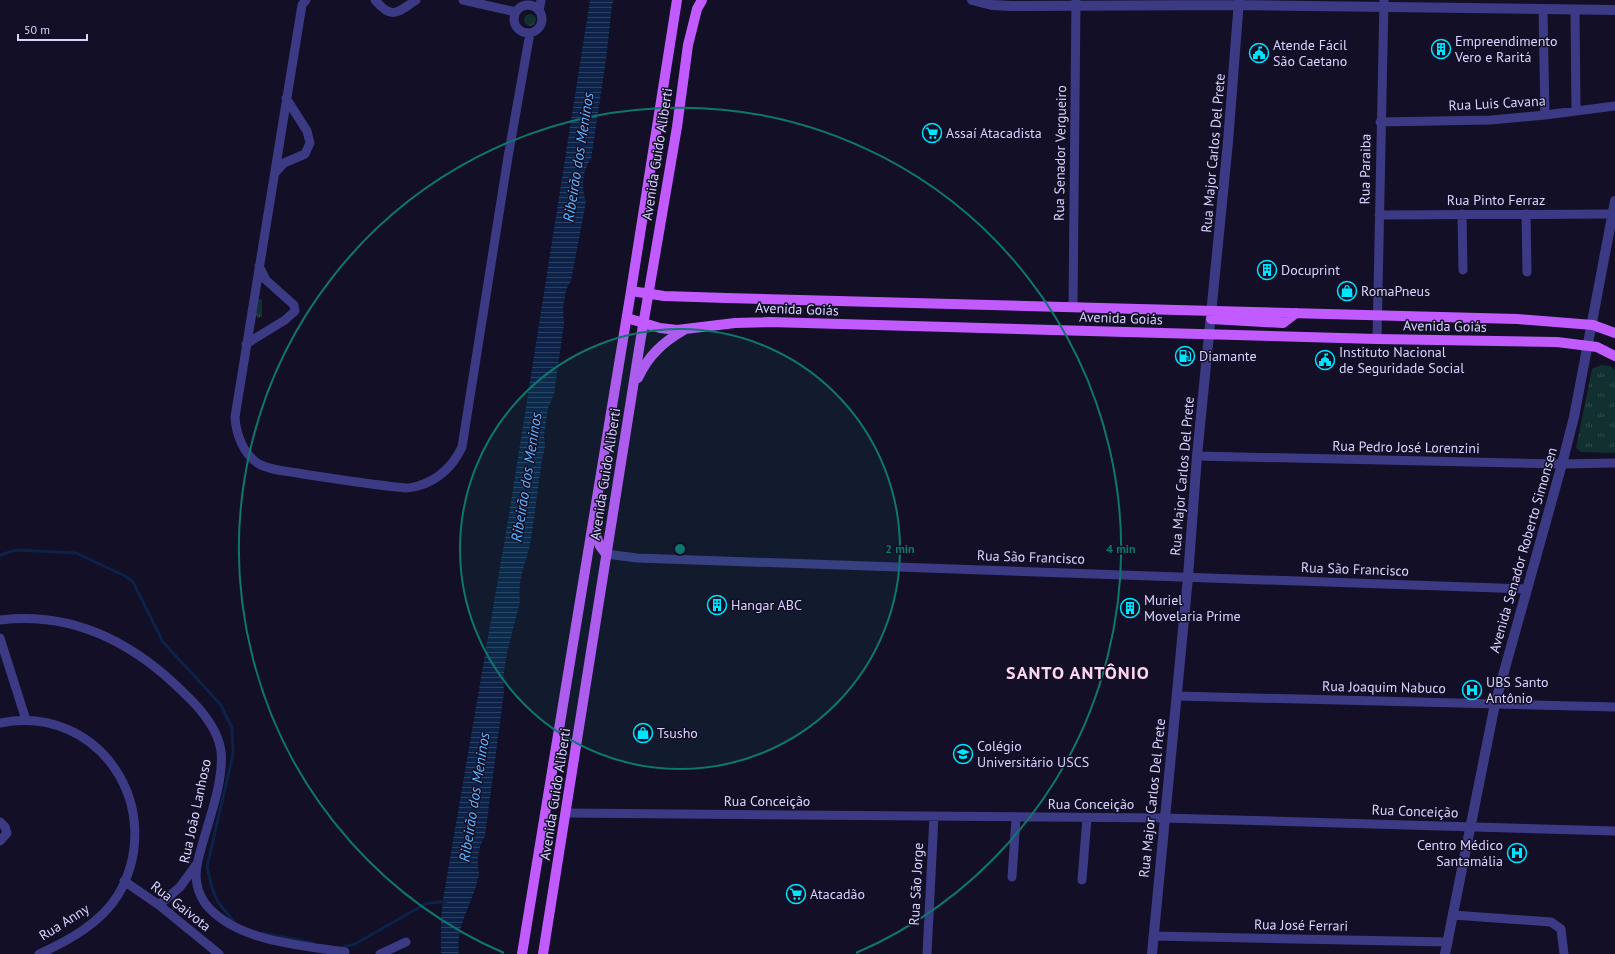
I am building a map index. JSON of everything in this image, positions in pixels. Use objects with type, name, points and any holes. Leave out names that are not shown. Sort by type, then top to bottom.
[{"type":"main road","name":"Avenida Guido Aliberti","points":[[522,954],[627,318],[677,0]]},
{"type":"main road","name":"Avenida Guido Aliberti","points":[[542,954],[566,813],[643,323],[677,127],[688,45],[697,8],[702,0]]},
{"type":"main road","name":"Avenida Goiás","points":[[631,291],[648,294],[763,299],[1073,306],[1212,314],[1296,313],[1517,318],[1592,325],[1615,333]]},
{"type":"main road","name":"Avenida Goiás","points":[[627,318],[666,329],[684,330],[735,323],[762,322],[1210,335],[1537,341],[1588,345],[1604,350],[1615,356]]},
{"type":"main road","points":[[632,391],[643,368],[651,356],[669,339],[684,330]]},
{"type":"main road","points":[[593,526],[600,546],[606,554]]},
{"type":"street","points":[[306,0],[302,5],[286,98],[246,344],[235,423],[242,443],[259,464],[278,470],[408,488],[426,483],[448,468],[462,447],[508,158],[530,33]]},
{"type":"street","points":[[375,0],[384,11],[393,13],[401,12],[416,0]]},
{"type":"street","points":[[463,0],[516,12],[528,6],[539,11]]},
{"type":"street","points":[[516,12],[514,20],[518,28],[526,33],[530,33],[541,24],[541,15],[539,11],[541,0]]},
{"type":"street","points":[[972,0],[992,5],[1012,6],[1076,2],[1239,2],[1384,4],[1575,11],[1615,10]]},
{"type":"street","points":[[1534,0],[1539,10],[1545,115]]},
{"type":"street","name":"Rua Senador Vergueiro","points":[[1073,306],[1076,2]]},
{"type":"street","name":"Rua Major Carlos Del Prete","points":[[1152,954],[1188,577],[1197,456],[1212,314],[1239,2]]},
{"type":"street","name":"Rua Paraiba","points":[[1377,339],[1380,122],[1384,4]]},
{"type":"street","points":[[1575,11],[1576,111]]},
{"type":"street","points":[[275,173],[284,163],[305,154],[310,143],[307,131],[286,98]]},
{"type":"street","name":"Rua Luis Cavana","points":[[1380,122],[1491,120],[1615,106]]},
{"type":"street","name":"Avenida Senador Roberto Simonsen","points":[[1445,954],[1469,827],[1495,704],[1562,464],[1588,345],[1615,200]]},
{"type":"street","points":[[1462,214],[1463,270]]},
{"type":"street","points":[[1526,214],[1527,272]]},
{"type":"street","name":"Rua Pinto Ferraz","points":[[1379,215],[1612,214]]},
{"type":"street","points":[[246,344],[285,320],[295,311],[294,305],[266,280],[259,266]]},
{"type":"street","name":"Rua Pedro José Lorenzini","points":[[1197,456],[1562,464],[1615,463]]},
{"type":"street","name":"Rua São Francisco","points":[[606,554],[637,558],[1526,589]]},
{"type":"street","name":"Rua João Lanhoso","points":[[0,620],[39,619],[66,624],[120,643],[140,655],[166,674],[192,700],[212,727],[218,740],[221,761],[214,805],[198,862],[196,884],[209,908],[233,925],[249,933],[272,940],[345,952]]},
{"type":"street","points":[[0,638],[26,720]]},
{"type":"street","name":"Rua Joaquim Nabuco","points":[[1177,696],[1615,707]]},
{"type":"street","name":"Rua Anny","points":[[0,723],[26,720],[55,725],[78,734],[97,748],[110,762],[120,777],[130,798],[136,824],[131,858],[124,881],[107,910],[90,925],[39,954]]},
{"type":"street","name":"Rua Conceição","points":[[566,813],[1016,818],[1164,818],[1615,831]]},
{"type":"street","name":"Rua São Jorge","points":[[927,954],[934,816]]},
{"type":"street","points":[[1012,877],[1016,818]]},
{"type":"street","points":[[1082,880],[1087,818]]},
{"type":"street","points":[[0,822],[5,827],[7,833],[0,841]]},
{"type":"street","points":[[159,905],[180,887],[198,862]]},
{"type":"street","name":"Rua Gaivota","points":[[124,881],[159,905],[219,954]]},
{"type":"street","points":[[1453,915],[1551,922],[1561,929],[1564,954]]},
{"type":"street","name":"Rua José Ferrari","points":[[1153,936],[1448,942]]},
{"type":"street","points":[[380,954],[406,942]]},
{"type":"street","points":[[48,950],[58,954]]},
{"type":"green space","points":[[528,14],[532,14],[536,20],[532,26],[528,26],[524,22],[524,18]]},
{"type":"green space","points":[[262,299],[262,317],[258,318],[256,315],[257,300]]},
{"type":"green space","points":[[1601,365],[1610,366],[1615,370],[1615,453],[1581,452],[1576,448],[1592,369]]},
{"type":"water","name":"Ribeirão dos Meninos","points":[[590,0],[614,0],[612,5],[606,60],[591,159],[584,174],[583,180],[583,191],[586,202],[571,281],[566,290],[563,309],[564,324],[554,394],[548,408],[544,436],[545,446],[532,532],[521,579],[519,593],[520,601],[504,670],[504,692],[485,836],[478,854],[479,874],[477,884],[462,923],[459,954],[441,954],[441,920],[443,899],[509,515]]},
{"type":"waterway","points":[[0,555],[16,550],[76,553],[125,576],[133,582],[163,642],[221,705],[232,728],[233,754],[207,867],[212,888],[218,902],[234,922]]},
{"type":"waterway","points":[[340,948],[355,944],[425,904],[447,901]]},
{"type":"waterway","points":[[262,933],[313,943]]},
{"type":"place","name":"Empreendimento Vero e Raritá","points":[[1441,49]]},
{"type":"place","name":"Atende Fácil São Caetano","points":[[1259,53]]},
{"type":"place","name":"Assaí Atacadista","points":[[932,133]]},
{"type":"place","name":"Docuprint","points":[[1267,270]]},
{"type":"place","name":"RomaPneus","points":[[1347,291]]},
{"type":"place","name":"Diamante","points":[[1185,356]]},
{"type":"place","name":"Instituto Nacional de Seguridade Social","points":[[1325,360]]},
{"type":"place","name":"Hangar ABC","points":[[717,605]]},
{"type":"place","name":"Muriel Movelaria Prime","points":[[1130,608]]},
{"type":"place","name":"UBS Santo Antônio","points":[[1472,690]]},
{"type":"place","name":"Tsusho","points":[[643,733]]},
{"type":"place","name":"Colégio Universitário USCS","points":[[963,754]]},
{"type":"place","name":"Centro Médico Santamália","points":[[1517,853]]},
{"type":"place","name":"Atacadão","points":[[796,894]]},
{"type":"district","name":"SANTO ANTÔNIO","points":[[1078,672]]}]
